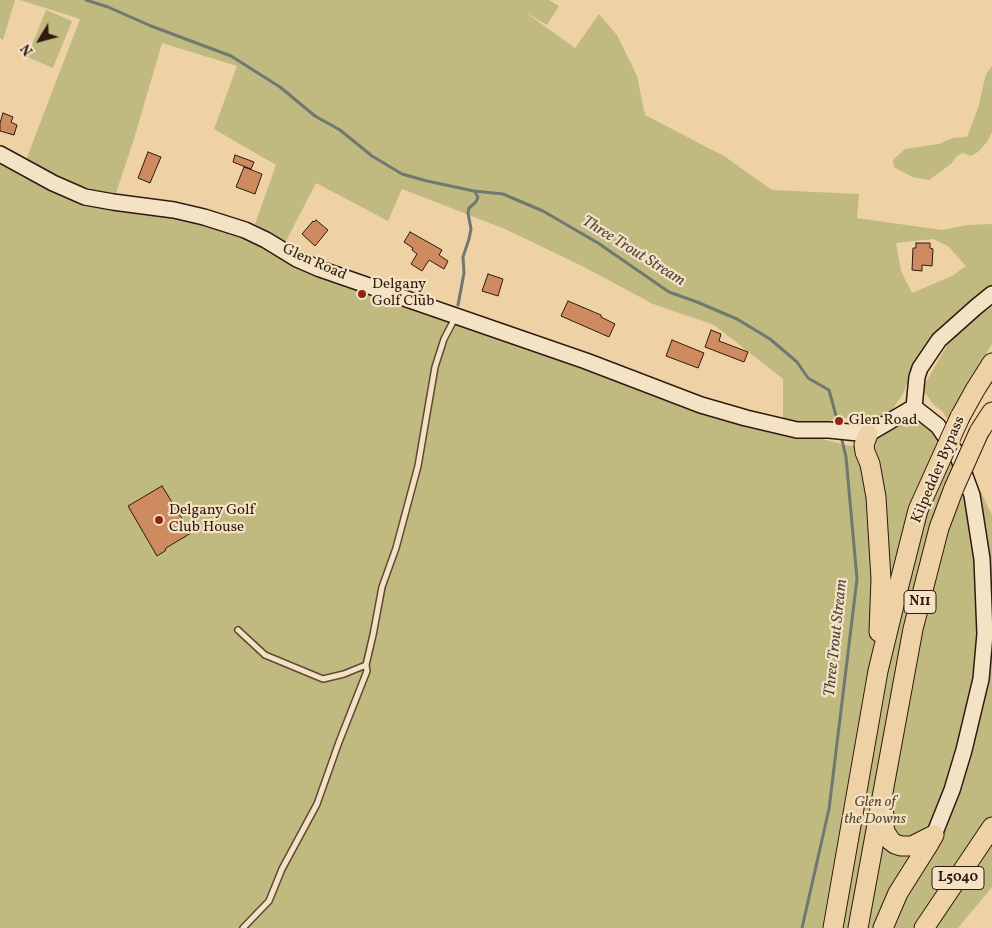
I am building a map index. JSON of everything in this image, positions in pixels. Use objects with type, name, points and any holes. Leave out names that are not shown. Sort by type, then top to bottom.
[{"type":"highway","name":"Kilpedder Bypass","points":[[878,671],[918,510],[960,417],[992,363]]},
{"type":"highway","name":"Kilpedder Bypass","points":[[896,719],[913,629],[939,528],[954,488],[980,432],[992,412]]},
{"type":"highway","name":"N11","points":[[833,928],[878,671],[880,579],[876,497],[864,444],[868,434]]},
{"type":"highway","name":"N11","points":[[896,719],[898,748],[884,817],[885,832],[891,841],[906,847],[934,835]]},
{"type":"highway","name":"N11","points":[[858,928],[896,719]]},
{"type":"highway","name":"L5040","points":[[924,928],[992,827]]},
{"type":"highway","points":[[883,928],[898,893],[934,835]]},
{"type":"main road","name":"Glen Road","points":[[0,154],[53,183],[85,197],[174,210],[245,230],[297,259],[320,269],[586,361],[701,405],[797,430],[829,430],[868,434]]},
{"type":"main road","points":[[914,407],[917,377],[920,368],[939,340],[992,294]]},
{"type":"main road","points":[[868,434],[914,407]]},
{"type":"main road","points":[[914,407],[938,426],[957,454],[972,495],[982,559],[985,634],[981,679],[952,790],[934,835]]},
{"type":"lane","points":[[243,928],[269,901],[282,869],[317,804],[367,671],[366,665],[382,587],[396,548],[418,466],[435,367],[444,339],[456,316]]},
{"type":"lane","points":[[238,630],[265,654],[323,678],[344,674],[366,665]]},
{"type":"green space","points":[[0,0],[15,0],[3,40],[0,38]]},
{"type":"green space","points":[[20,0],[549,0],[559,6],[547,25],[525,12],[575,48],[599,14],[617,35],[637,76],[645,115],[724,156],[772,190],[859,194],[857,218],[942,230],[968,225],[992,224],[992,287],[944,323],[892,410],[876,420],[840,418],[821,423],[783,421],[783,379],[714,325],[653,304],[582,266],[505,229],[402,189],[388,221],[316,183],[285,243],[255,224],[276,165],[214,129],[237,66],[162,43],[115,196],[54,178],[26,160],[80,19]],"holes":[[[933,239],[948,246],[966,266],[952,276],[912,293],[901,271],[896,243]]]},
{"type":"green space","points":[[46,10],[72,21],[53,68],[27,57]]},
{"type":"green space","points":[[992,66],[992,132],[987,142],[978,152],[971,156],[963,153],[957,156],[951,164],[929,180],[912,177],[894,167],[893,160],[905,149],[939,144],[953,138],[967,137],[978,108],[986,74]]},
{"type":"green space","name":"Glen of the Downs","points":[[0,159],[30,175],[243,236],[814,437],[850,446],[873,442],[890,427],[911,415],[936,428],[971,472],[992,515],[992,887],[958,928],[0,928]]},
{"type":"green space","points":[[992,301],[992,344],[948,420],[925,393],[925,384],[953,335]]},
{"type":"building","points":[[3,113],[13,117],[11,122],[17,125],[14,135],[0,131]]},
{"type":"building","points":[[148,152],[161,157],[150,183],[138,178]]},
{"type":"building","points":[[235,155],[254,162],[251,169],[233,162]]},
{"type":"building","points":[[244,167],[262,174],[255,194],[236,187]]},
{"type":"building","points":[[316,220],[328,230],[315,246],[302,234]]},
{"type":"building","points":[[410,232],[442,250],[439,255],[448,261],[444,269],[429,260],[422,271],[411,264],[417,254],[412,250],[413,248],[404,242]]},
{"type":"building","points":[[916,243],[930,243],[930,248],[933,249],[932,266],[922,265],[922,271],[912,270],[913,248],[916,248]]},
{"type":"building","points":[[488,274],[503,279],[498,296],[482,291]]},
{"type":"building","points":[[568,301],[601,315],[601,317],[615,324],[609,337],[561,316]]},
{"type":"building","points":[[711,330],[721,334],[719,341],[748,352],[744,362],[705,347]]},
{"type":"building","points":[[672,340],[704,353],[698,368],[666,356]]},
{"type":"building","name":"Delgany Golf Club House","points":[[162,486],[191,533],[166,548],[165,551],[157,556],[128,506]]},
{"type":"waterway","name":"Three Trout Stream","points":[[86,0],[231,56],[280,87],[315,116],[340,130],[372,156],[402,174],[474,191],[503,194],[543,211],[598,243],[669,292],[737,319],[770,339],[797,362],[808,378],[829,390],[839,427]]},
{"type":"waterway","points":[[458,305],[464,273],[463,257],[471,229],[468,213],[469,208],[476,202],[478,197],[475,192]]},
{"type":"waterway","name":"Three Trout Stream","points":[[802,928],[829,809],[857,579],[846,457],[841,436]]},
{"type":"place","name":"Delgany Golf Club","points":[[362,294]]},
{"type":"place","name":"Glen Road","points":[[839,421]]},
{"type":"place","name":"Delgany Golf Club House","points":[[159,520]]}]
